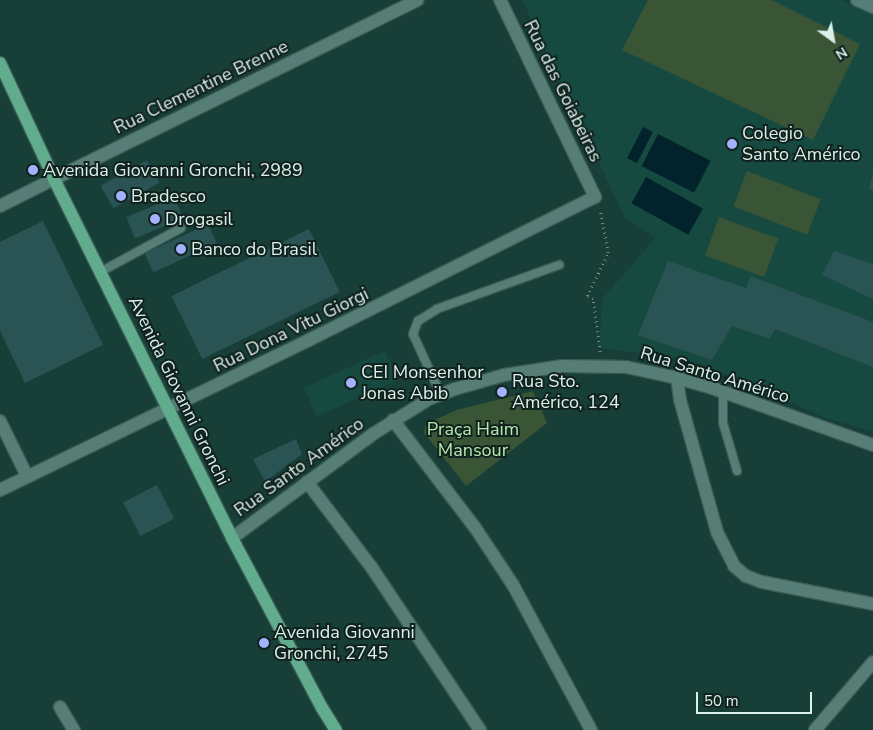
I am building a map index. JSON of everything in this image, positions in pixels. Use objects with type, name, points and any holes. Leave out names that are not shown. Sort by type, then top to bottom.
[{"type":"main road","name":"Avenida Giovanni Gronchi","points":[[0,63],[54,179],[232,538],[322,708],[336,730]]},
{"type":"street","name":"Rua Clementine Brenne","points":[[0,206],[417,0]]},
{"type":"street","name":"Rua das Goiabeiras","points":[[500,0],[595,197]]},
{"type":"street","points":[[857,0],[873,7]]},
{"type":"street","name":"Rua Dona Vitu Giorgi","points":[[0,490],[168,409],[595,197]]},
{"type":"street","name":"Rua Santo Américo","points":[[232,538],[393,420],[441,395],[504,375],[572,365],[626,367],[677,378],[873,444]]},
{"type":"street","points":[[677,378],[680,400],[718,532],[734,566],[746,576],[762,582],[873,604]]},
{"type":"street","points":[[393,420],[476,529],[513,585],[591,730]]},
{"type":"street","points":[[0,421],[27,476]]},
{"type":"street","points":[[307,482],[372,568],[480,730]]},
{"type":"street","points":[[816,730],[873,662]]},
{"type":"street","points":[[60,707],[74,730]]},
{"type":"lane","points":[[100,272],[181,228]]},
{"type":"lane","points":[[441,395],[413,334],[418,321],[436,309],[559,265]]},
{"type":"lane","points":[[723,392],[723,423],[737,471]]},
{"type":"path","points":[[595,197],[600,210],[608,253],[587,296],[593,299],[601,366]]},
{"type":"shaded area","name":"Colegio Santo Américo","points":[[522,0],[842,0],[873,14],[873,432],[823,417],[740,379],[686,359],[599,348],[602,299],[655,238],[625,218]]},
{"type":"shaded area","name":"CEI Monsenhor Jonas Abib","points":[[385,351],[398,380],[317,416],[304,387]]},
{"type":"green space","points":[[648,0],[772,0],[860,44],[813,140],[622,50]]},
{"type":"green space","points":[[747,171],[821,199],[807,235],[733,206]]},
{"type":"green space","points":[[719,217],[778,239],[764,277],[705,256]]},
{"type":"green space","name":"Praça Haim Mansour","points":[[533,391],[547,423],[466,486],[424,433],[425,427],[432,421],[457,410]]},
{"type":"water","points":[[643,127],[653,132],[637,163],[627,158]]},
{"type":"water","points":[[658,134],[711,161],[694,193],[642,166]]},
{"type":"water","points":[[646,177],[703,209],[688,235],[631,203]]},
{"type":"building","name":"Bradesco","points":[[147,160],[160,183],[113,208],[101,186]]},
{"type":"building","points":[[873,174],[873,190],[869,189]]},
{"type":"building","name":"Drogasil","points":[[174,197],[183,218],[135,238],[126,217]]},
{"type":"building","points":[[43,221],[103,345],[25,383],[0,331],[0,242]]},
{"type":"building","name":"Banco do Brasil","points":[[208,224],[217,243],[153,273],[145,254]]},
{"type":"building","points":[[309,229],[340,292],[202,359],[171,296]]},
{"type":"building","points":[[834,251],[873,264],[873,299],[822,275]]},
{"type":"building","points":[[668,261],[746,288],[750,276],[873,322],[873,367],[775,329],[770,339],[732,326],[712,360],[638,335]]},
{"type":"building","points":[[296,439],[302,454],[265,482],[253,459]]},
{"type":"building","points":[[157,485],[174,519],[140,536],[123,502]]},
{"type":"place","name":"Colegio Santo Américo","points":[[732,144]]},
{"type":"place","name":"Avenida Giovanni Gronchi, 2989","points":[[33,170]]},
{"type":"place","name":"Bradesco","points":[[121,196]]},
{"type":"place","name":"Drogasil","points":[[155,219]]},
{"type":"place","name":"Banco do Brasil","points":[[181,249]]},
{"type":"place","name":"CEI Monsenhor Jonas Abib","points":[[351,383]]},
{"type":"place","name":"Rua Sto. Américo, 124","points":[[502,392]]},
{"type":"place","name":"Avenida Giovanni Gronchi, 2745","points":[[264,643]]}]
